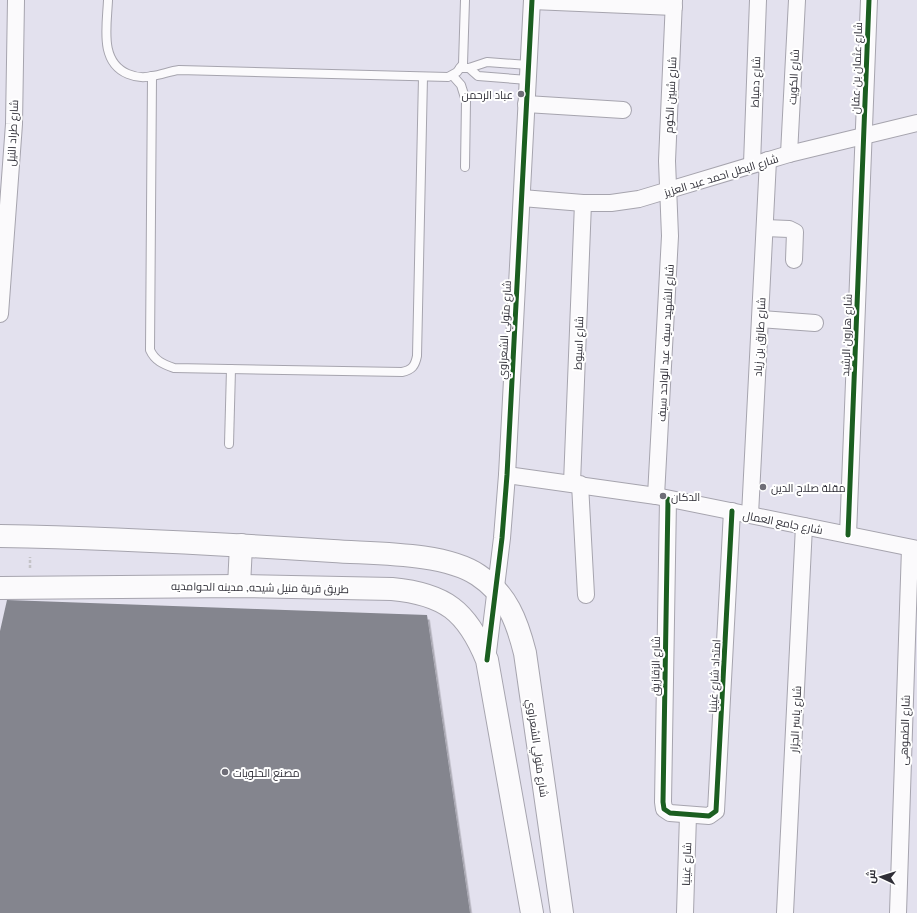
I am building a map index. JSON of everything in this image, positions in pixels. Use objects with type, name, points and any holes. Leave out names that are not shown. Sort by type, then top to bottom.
[{"type":"main road","points":[[0,536],[241,545],[399,556],[456,564],[478,575],[496,590]]},
{"type":"main road","points":[[239,586],[241,545]]},
{"type":"main road","name":"طريق قرية منيل شيحه, مدينه الحوامديه","points":[[0,588],[239,586],[392,589],[414,591],[439,600],[461,615],[477,636],[487,660]]},
{"type":"main road","name":"شارع متولي الشعراوي","points":[[496,590],[510,608],[520,631],[525,653],[562,913]]},
{"type":"main road","name":"شارع متولي الشعراوي","points":[[487,660],[532,913]]},
{"type":"main road","points":[[526,878],[556,873]]},
{"type":"street","name":"شارع طراد النيل","points":[[0,314],[14,124],[16,0]]},
{"type":"street","name":"شارع دمياط","points":[[752,164],[758,0]]},
{"type":"street","name":"شارع الكويت","points":[[790,154],[797,0]]},
{"type":"street","name":"شارع عثمان بن عفان","points":[[864,137],[869,0]]},
{"type":"street","points":[[532,1],[674,4]]},
{"type":"street","name":"شارع متولي الشعراوي","points":[[487,660],[496,590],[507,475],[532,1]]},
{"type":"street","name":"شارع شبين الكوم","points":[[669,190],[668,146],[674,4]]},
{"type":"street","points":[[526,104],[623,110]]},
{"type":"street","name":"شارع البطل احمد عبد العزيز","points":[[522,198],[584,203],[611,203],[632,200],[752,164],[917,123]]},
{"type":"street","name":"شارع هارون الرشيد","points":[[848,535],[864,137]]},
{"type":"street","name":"شارع طارق بن زياد","points":[[750,515],[768,160]]},
{"type":"street","name":"شارع الشهيد سيف عبد الواحد سيف","points":[[662,497],[670,236],[669,190]]},
{"type":"street","name":"شارع اسيوط","points":[[584,203],[576,484],[586,595]]},
{"type":"street","points":[[765,228],[789,229],[795,232],[794,260]]},
{"type":"street","points":[[760,319],[816,323]]},
{"type":"street","name":"شارع جامع العمال","points":[[507,475],[662,497],[913,548]]},
{"type":"street","name":"شارع الزقازيق","points":[[662,497],[663,802],[664,809],[670,813],[688,815]]},
{"type":"street","name":"امتداد شارع غينيا","points":[[688,815],[710,816],[716,811],[718,803],[732,511]]},
{"type":"street","name":"شارع ياسر الجزار","points":[[785,913],[804,526]]},
{"type":"street","name":"شارع الطموهى","points":[[898,913],[913,548]]},
{"type":"street","name":"شارع غينيا","points":[[685,913],[688,815]]},
{"type":"lane","points":[[108,0],[107,46],[110,57],[114,65],[133,76],[152,76],[179,70],[423,77],[453,76],[463,64],[465,51],[465,0]]},
{"type":"lane","points":[[460,68],[469,68],[487,62],[528,72]]},
{"type":"lane","points":[[469,68],[478,76],[528,72]]},
{"type":"lane","points":[[152,76],[150,350],[153,357],[159,362],[174,368],[402,372],[410,370],[415,365],[417,356],[423,77]]},
{"type":"lane","points":[[453,76],[461,85],[466,101],[465,167]]},
{"type":"lane","points":[[229,444],[231,369]]},
{"type":"path","points":[[30,587],[31,536]]},
{"type":"building","name":"مصنع الحلويات","points":[[7,600],[427,615],[470,913],[0,913],[0,631]]},
{"type":"cycle path","points":[[487,660],[502,538],[507,475],[532,0]]},
{"type":"cycle path","points":[[848,535],[869,0]]},
{"type":"cycle path","points":[[668,499],[663,802],[664,809],[670,813],[709,816],[716,811],[732,511]]},
{"type":"place","name":"عباد الرحمن","points":[[521,94]]},
{"type":"place","name":"مقلة صلاح الدين","points":[[763,487]]},
{"type":"place","name":"الدكان","points":[[663,496]]},
{"type":"place","name":"مصنع الحلويات","points":[[225,772]]}]
